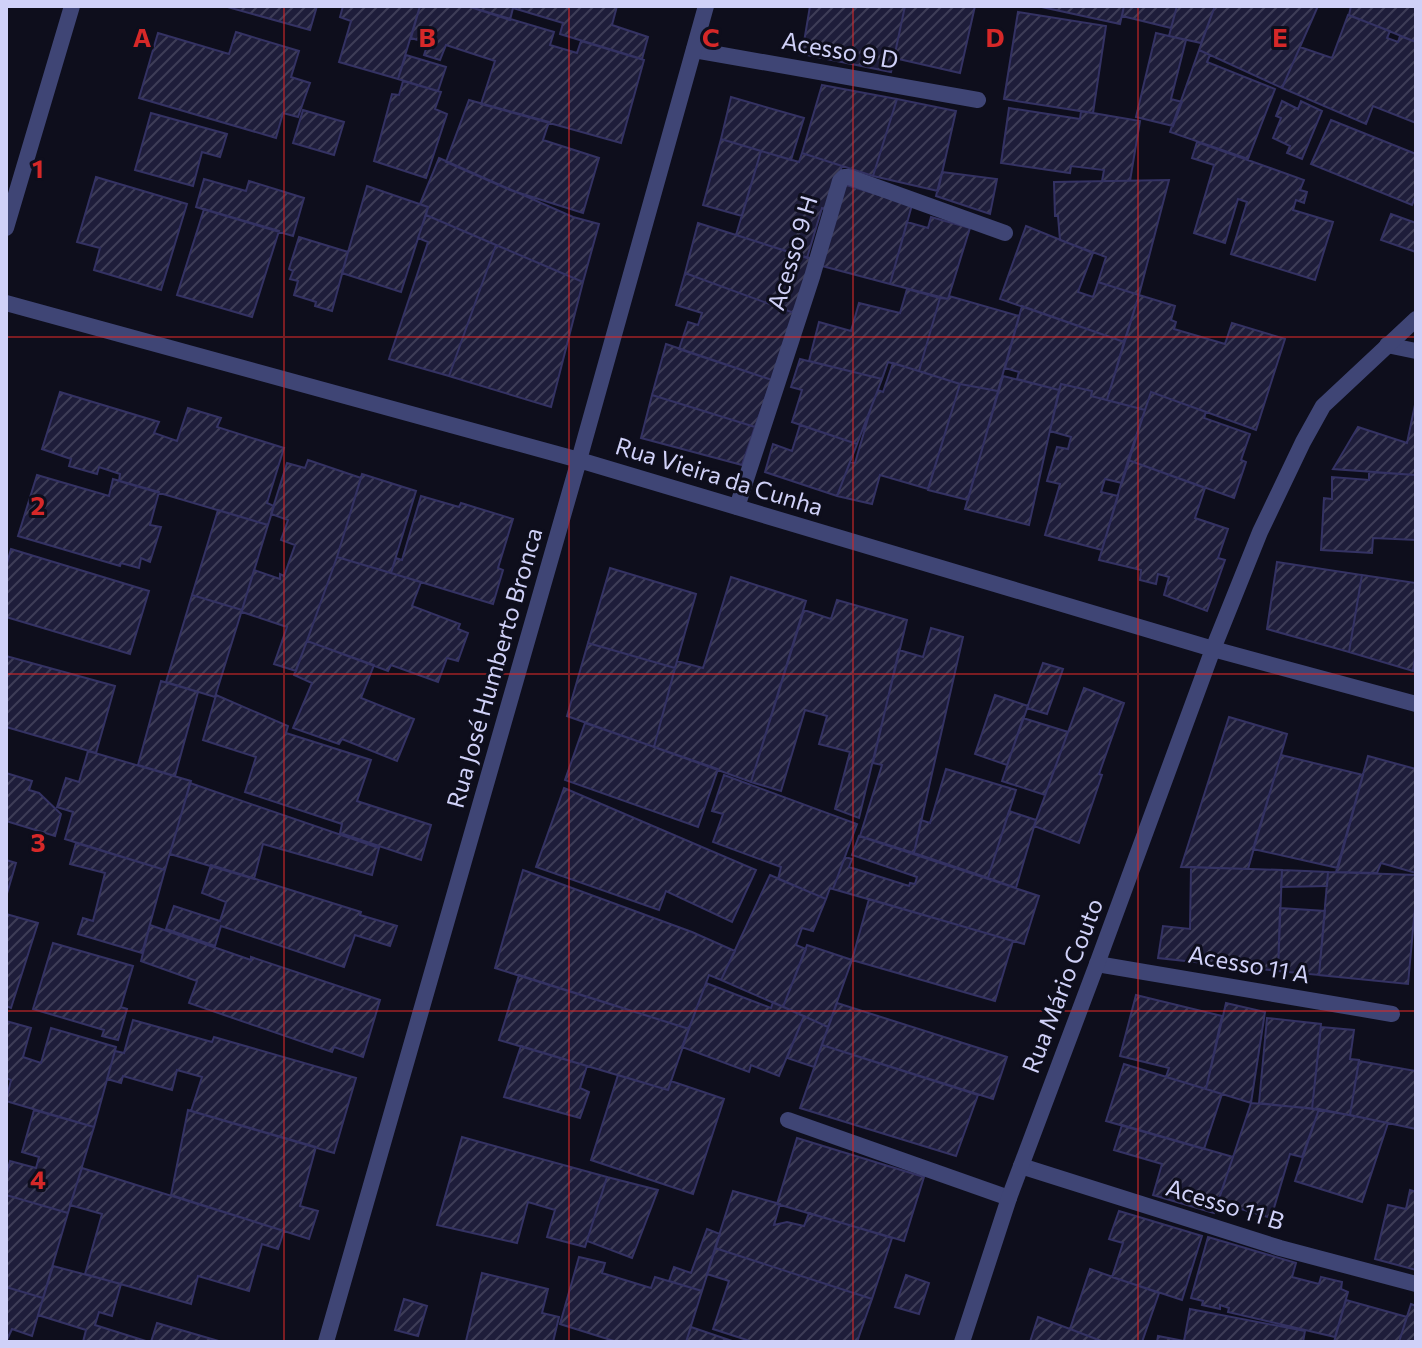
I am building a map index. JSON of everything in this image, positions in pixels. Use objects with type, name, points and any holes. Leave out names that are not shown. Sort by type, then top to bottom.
[{"type":"street","points":[[6,228],[72,6]]},
{"type":"street","name":"Rua José Humberto Bronca","points":[[326,1342],[706,6]]},
{"type":"street","name":"Acesso 9 D","points":[[694,50],[978,100]]},
{"type":"street","name":"Acesso 9 H","points":[[737,507],[840,181],[849,177],[1005,233]]},
{"type":"street","name":"Rua Vieira da Cunha","points":[[6,303],[579,460],[1213,649],[1416,704]]},
{"type":"street","name":"Rua Mário Couto","points":[[962,1342],[1009,1198],[1213,649],[1260,532],[1323,406],[1416,319]]},
{"type":"street","points":[[1387,345],[1416,351]]},
{"type":"street","name":"Acesso 11 A","points":[[1097,964],[1392,1014]]},
{"type":"street","points":[[788,1120],[1009,1198]]},
{"type":"street","name":"Acesso 11 B","points":[[1021,1166],[1280,1248],[1416,1284]]},
{"type":"building","points":[[224,6],[317,6],[310,30]]},
{"type":"building","points":[[343,6],[420,6],[398,79],[339,62],[351,21],[340,17]]},
{"type":"building","points":[[420,6],[467,6],[554,32],[550,45],[577,53],[581,41],[644,60],[621,143],[481,104],[495,61],[446,45],[440,60],[424,55],[428,43],[411,38]]},
{"type":"building","points":[[467,6],[617,6],[612,25],[648,37],[642,59],[560,34],[563,23],[513,8],[510,20]]},
{"type":"building","points":[[810,6],[905,6],[891,72],[802,54]]},
{"type":"building","points":[[905,6],[975,6],[960,73],[894,58]]},
{"type":"building","points":[[1037,6],[1124,6],[1120,24]]},
{"type":"building","points":[[1124,6],[1177,6],[1171,28],[1122,16]]},
{"type":"building","points":[[1177,6],[1215,6],[1201,43],[1169,36]]},
{"type":"building","points":[[1215,6],[1318,6],[1282,88],[1199,50]]},
{"type":"building","points":[[1351,6],[1416,6],[1416,42],[1349,15]]},
{"type":"building","points":[[1018,12],[1106,26],[1093,113],[1004,99]]},
{"type":"building","points":[[1348,15],[1390,31],[1387,38],[1398,42],[1400,36],[1416,42],[1416,123],[1373,106],[1366,124],[1282,88],[1300,47],[1332,58]]},
{"type":"building","points":[[236,32],[299,51],[291,77],[310,83],[298,117],[283,113],[276,138],[139,98],[158,33],[229,54]]},
{"type":"building","points":[[1156,33],[1186,40],[1171,99],[1182,102],[1173,126],[1136,117]]},
{"type":"building","points":[[1199,50],[1210,55],[1207,62],[1275,89],[1248,159],[1170,132]]},
{"type":"building","points":[[406,55],[446,67],[438,91],[398,79]]},
{"type":"building","points":[[403,81],[441,92],[435,109],[447,114],[426,178],[374,161],[392,94],[399,95]]},
{"type":"building","points":[[822,85],[897,99],[873,176],[802,153]]},
{"type":"building","points":[[731,97],[804,118],[791,160],[721,139]]},
{"type":"building","points":[[897,99],[956,111],[938,191],[873,176]]},
{"type":"building","points":[[469,100],[549,122],[543,140],[599,158],[583,213],[510,190],[446,162]]},
{"type":"building","points":[[1282,101],[1298,109],[1301,101],[1322,111],[1302,159],[1287,153],[1290,146],[1273,138],[1281,118],[1276,116]]},
{"type":"building","points":[[1009,108],[1080,119],[1081,111],[1140,121],[1130,181],[1102,181],[1104,170],[1071,166],[1070,173],[1001,163]]},
{"type":"building","points":[[303,110],[344,122],[334,155],[293,143]]},
{"type":"building","points":[[151,113],[227,134],[220,157],[202,152],[193,186],[135,170]]},
{"type":"building","points":[[1331,120],[1416,154],[1416,195],[1412,205],[1311,164]]},
{"type":"building","points":[[721,139],[761,151],[742,216],[703,205]]},
{"type":"building","points":[[1197,142],[1304,180],[1300,190],[1307,192],[1304,203],[1296,200],[1293,210],[1333,222],[1315,280],[1231,254],[1247,202],[1238,199],[1225,243],[1194,233],[1214,165],[1192,158]]},
{"type":"building","points":[[761,151],[799,162],[802,153],[842,166],[828,210],[822,208],[807,258],[736,235]]},
{"type":"building","points":[[439,158],[573,217],[599,224],[583,282],[426,215],[428,207],[420,204]]},
{"type":"building","points":[[942,172],[997,179],[990,214],[936,196]]},
{"type":"building","points":[[96,177],[187,204],[161,290],[94,270],[100,248],[77,242]]},
{"type":"building","points":[[204,179],[246,191],[249,181],[304,198],[293,236],[196,207]]},
{"type":"building","points":[[1169,180],[1139,295],[1098,282],[1106,257],[1060,240],[1058,216],[1055,216],[1054,182]]},
{"type":"building","points":[[843,184],[912,205],[890,284],[822,266]]},
{"type":"building","points":[[367,186],[428,207],[401,292],[342,273]]},
{"type":"building","points":[[204,209],[279,231],[252,317],[177,295]]},
{"type":"building","points":[[1391,214],[1416,223],[1416,252],[1381,240]]},
{"type":"building","points":[[426,215],[496,245],[449,376],[389,359],[428,242],[418,238]]},
{"type":"building","points":[[931,217],[970,228],[948,299],[890,284],[907,222],[928,228]]},
{"type":"building","points":[[698,223],[812,259],[794,313],[685,273]]},
{"type":"building","points":[[1026,226],[1093,253],[1078,292],[1093,297],[1098,282],[1139,295],[1124,342],[1000,299]]},
{"type":"building","points":[[299,237],[348,252],[332,311],[294,295],[298,281],[290,279],[293,271],[289,269]]},
{"type":"building","points":[[496,245],[583,282],[551,407],[449,376]]},
{"type":"building","points":[[685,273],[794,313],[772,380],[679,349],[688,322],[698,325],[702,313],[676,305]]},
{"type":"building","points":[[907,289],[940,298],[919,371],[888,362],[882,379],[809,361],[819,322],[851,331],[859,303],[900,313]]},
{"type":"building","points":[[1139,295],[1175,306],[1171,320],[1176,322],[1174,329],[1225,344],[1232,323],[1285,339],[1256,430],[1151,392],[1145,410],[1107,400]]},
{"type":"building","points":[[949,296],[1019,316],[998,391],[960,384],[919,371],[940,298],[948,299]]},
{"type":"building","points":[[1022,306],[1124,342],[1107,400],[1091,396],[1092,391],[1061,384],[1059,390],[1017,379],[1019,372],[1005,368]]},
{"type":"building","points":[[666,344],[772,380],[755,427],[652,395]]},
{"type":"building","points":[[800,359],[882,379],[857,444],[792,422],[802,390],[791,387]]},
{"type":"building","points":[[893,363],[960,384],[928,489],[880,475],[872,504],[837,496],[850,462],[855,463],[871,408],[878,390],[883,392]]},
{"type":"building","points":[[1003,376],[1059,390],[1029,525],[965,509]]},
{"type":"building","points":[[960,384],[998,391],[968,500],[928,490]]},
{"type":"building","points":[[1061,384],[1092,391],[1091,396],[1145,410],[1122,483],[1105,479],[1101,492],[1118,496],[1102,550],[1045,535],[1060,484],[1047,481],[1057,447],[1068,449],[1071,437],[1050,431]]},
{"type":"building","points":[[60,392],[159,422],[154,433],[177,441],[188,408],[221,418],[217,427],[284,448],[267,503],[274,506],[268,525],[119,481],[120,474],[99,467],[97,474],[69,466],[71,459],[42,449]]},
{"type":"building","points":[[1151,392],[1206,412],[1204,418],[1250,434],[1241,460],[1246,462],[1234,498],[1128,460]]},
{"type":"building","points":[[652,395],[755,427],[742,465],[641,438]]},
{"type":"building","points":[[1416,400],[1416,475],[1333,469],[1358,427],[1407,443]]},
{"type":"building","points":[[800,425],[857,444],[837,496],[765,472],[773,444],[792,451]]},
{"type":"building","points":[[308,460],[361,478],[337,557],[296,671],[274,664],[287,627],[242,610],[254,570],[280,579],[280,574],[284,576],[295,545],[281,540],[288,520],[271,514],[287,463],[305,468]]},
{"type":"building","points":[[1128,460],[1205,488],[1195,518],[1228,529],[1218,558],[1225,560],[1207,611],[1164,595],[1169,577],[1158,574],[1156,584],[1140,580],[1141,570],[1099,560]]},
{"type":"building","points":[[1369,472],[1416,475],[1416,540],[1373,538],[1372,553],[1321,550],[1324,498],[1332,499],[1332,477],[1369,480]]},
{"type":"building","points":[[362,474],[416,491],[391,573],[337,557]]},
{"type":"building","points":[[37,475],[109,496],[113,479],[159,492],[150,525],[161,527],[150,562],[141,558],[139,568],[121,563],[120,566],[18,536]]},
{"type":"building","points":[[421,496],[459,507],[461,503],[513,519],[498,568],[503,570],[493,604],[391,573],[396,558],[402,560]]},
{"type":"building","points":[[218,510],[268,525],[242,610],[192,595]]},
{"type":"building","points":[[11,549],[149,591],[130,654],[6,617],[6,567]]},
{"type":"building","points":[[337,557],[421,582],[412,606],[460,624],[458,629],[468,633],[458,661],[447,658],[438,682],[391,665],[388,671],[307,641]]},
{"type":"building","points":[[1277,562],[1362,575],[1349,652],[1267,629]]},
{"type":"building","points":[[610,568],[696,594],[675,668],[588,643]]},
{"type":"building","points":[[1362,575],[1416,583],[1413,671],[1349,652]]},
{"type":"building","points":[[731,577],[806,601],[751,782],[654,747],[677,661],[703,668]]},
{"type":"building","points":[[192,595],[242,610],[215,697],[166,682]]},
{"type":"building","points":[[837,600],[907,620],[859,818],[835,809],[850,752],[819,744],[827,716],[805,710],[781,791],[751,782],[804,610],[831,619]]},
{"type":"building","points":[[931,628],[963,637],[914,853],[860,836],[882,765],[873,763],[899,650],[923,657]]},
{"type":"building","points":[[307,641],[374,665],[361,698],[414,719],[397,761],[342,739],[339,744],[293,728],[312,683],[294,675]]},
{"type":"building","points":[[588,643],[675,668],[654,747],[567,716]]},
{"type":"building","points":[[6,656],[115,686],[96,753],[6,727]]},
{"type":"building","points":[[1043,663],[1063,669],[1047,714],[1027,708]]},
{"type":"building","points":[[161,681],[198,692],[175,776],[138,765]]},
{"type":"building","points":[[1084,688],[1124,703],[1079,843],[1034,826]]},
{"type":"building","points":[[216,695],[288,726],[286,733],[371,760],[357,801],[431,825],[421,860],[340,833],[342,824],[245,792],[256,757],[203,740]]},
{"type":"building","points":[[995,695],[1028,706],[1007,765],[975,754]]},
{"type":"building","points":[[1229,717],[1287,734],[1248,869],[1181,867]]},
{"type":"building","points":[[1023,718],[1068,732],[1045,795],[1002,781]]},
{"type":"building","points":[[585,723],[718,769],[698,827],[565,780]]},
{"type":"building","points":[[88,751],[191,781],[165,870],[65,839],[73,812],[57,807],[66,778],[79,782]]},
{"type":"building","points":[[1281,755],[1363,775],[1338,868],[1253,849]]},
{"type":"building","points":[[1368,756],[1416,769],[1416,873],[1381,863],[1377,873],[1336,872]]},
{"type":"building","points":[[946,769],[1016,790],[988,878],[914,853],[921,820],[930,823]]},
{"type":"building","points":[[6,773],[32,781],[29,790],[39,793],[61,814],[55,836],[6,821]]},
{"type":"building","points":[[724,775],[857,824],[833,889],[830,888],[826,899],[778,879],[781,867],[713,842],[723,814],[712,811]]},
{"type":"building","points":[[190,783],[379,848],[372,875],[263,844],[254,879],[170,854]]},
{"type":"building","points":[[564,788],[756,870],[732,922],[666,891],[659,910],[536,867]]},
{"type":"building","points":[[1009,811],[1036,820],[1016,888],[988,878]]},
{"type":"building","points":[[859,836],[1039,896],[1024,944],[833,889],[845,857],[852,859],[849,867],[909,886],[910,883],[915,884],[917,877],[852,855]]},
{"type":"building","points":[[76,843],[165,870],[142,953],[78,934],[83,918],[93,921],[105,873],[70,864]]},
{"type":"building","points":[[6,860],[16,863],[6,897]]},
{"type":"building","points":[[211,865],[397,926],[390,946],[355,935],[344,967],[221,926],[215,946],[166,929],[174,906],[220,921],[226,902],[202,893]]},
{"type":"building","points":[[1191,867],[1282,870],[1278,971],[1158,958],[1163,926],[1190,929]]},
{"type":"building","points":[[523,870],[692,932],[735,951],[721,980],[709,975],[689,1029],[495,968]]},
{"type":"building","points":[[1282,870],[1328,872],[1327,886],[1281,887]]},
{"type":"building","points":[[1328,872],[1416,875],[1408,984],[1319,975]]},
{"type":"building","points":[[770,875],[826,899],[813,931],[802,928],[796,945],[806,949],[783,1007],[721,980]]},
{"type":"building","points":[[869,899],[1013,941],[995,1001],[852,960]]},
{"type":"building","points":[[1280,908],[1325,911],[1319,975],[1278,971]]},
{"type":"building","points":[[6,914],[38,923],[11,1008],[6,1006]]},
{"type":"building","points":[[150,925],[380,1000],[363,1057],[334,1047],[332,1052],[189,1003],[197,981],[141,961]]},
{"type":"building","points":[[53,943],[133,966],[121,1007],[127,1009],[118,1040],[102,1036],[104,1030],[33,1009]]},
{"type":"building","points":[[807,945],[852,960],[828,1027],[783,1007]]},
{"type":"building","points":[[519,975],[689,1029],[668,1090],[499,1040]]},
{"type":"building","points":[[706,983],[771,1008],[773,1002],[804,1016],[779,1076],[751,1065],[749,1072],[682,1047]]},
{"type":"building","points":[[1136,995],[1222,1016],[1206,1089],[1166,1077],[1169,1068],[1120,1056]]},
{"type":"building","points":[[837,1003],[1007,1057],[993,1099],[822,1045]]},
{"type":"building","points":[[1226,1003],[1265,1012],[1251,1103],[1206,1089]]},
{"type":"building","points":[[804,1016],[828,1027],[814,1067],[787,1058]]},
{"type":"building","points":[[1267,1018],[1321,1024],[1312,1109],[1259,1103]]},
{"type":"building","points":[[133,1020],[212,1042],[214,1037],[356,1078],[334,1153],[191,1111],[202,1077],[177,1070],[172,1090],[123,1076],[121,1083],[107,1079],[115,1051],[124,1053]]},
{"type":"building","points":[[6,1021],[31,1028],[23,1057],[41,1063],[51,1028],[116,1047],[94,1127],[6,1101],[11,1080],[6,1078]]},
{"type":"building","points":[[1321,1027],[1354,1030],[1350,1059],[1359,1060],[1350,1115],[1312,1109]]},
{"type":"building","points":[[822,1045],[978,1095],[956,1156],[800,1108]]},
{"type":"building","points":[[521,1046],[587,1066],[580,1088],[589,1092],[580,1118],[504,1097]]},
{"type":"building","points":[[1359,1061],[1416,1071],[1416,1129],[1350,1115]]},
{"type":"building","points":[[1124,1064],[1222,1094],[1204,1149],[1106,1121]]},
{"type":"building","points":[[618,1075],[668,1090],[671,1081],[724,1099],[693,1194],[591,1160]]},
{"type":"building","points":[[1251,1103],[1319,1109],[1302,1157],[1290,1154],[1271,1218],[1218,1202]]},
{"type":"building","points":[[1319,1109],[1388,1123],[1362,1202],[1295,1181]]},
{"type":"building","points":[[34,1110],[94,1127],[68,1213],[6,1195],[10,1161],[36,1168],[39,1157],[22,1152]]},
{"type":"building","points":[[188,1110],[316,1147],[300,1206],[318,1211],[309,1239],[171,1195]]},
{"type":"building","points":[[1122,1125],[1233,1157],[1214,1213],[1153,1195],[1162,1164],[1114,1150]]},
{"type":"building","points":[[462,1137],[607,1177],[585,1247],[547,1237],[555,1210],[528,1202],[517,1243],[437,1225]]},
{"type":"building","points":[[797,1138],[924,1177],[904,1241],[777,1204]]},
{"type":"building","points":[[82,1168],[284,1231],[278,1249],[262,1244],[249,1291],[198,1276],[191,1304],[85,1274],[102,1214],[70,1205]]},
{"type":"building","points":[[607,1177],[658,1190],[632,1258],[587,1241]]},
{"type":"building","points":[[1410,1190],[1416,1192],[1416,1270],[1375,1259],[1388,1205],[1406,1209]]},
{"type":"building","points":[[733,1191],[780,1204],[774,1225],[787,1222],[804,1226],[809,1213],[892,1238],[872,1299],[715,1248]]},
{"type":"building","points":[[6,1195],[68,1213],[43,1298],[6,1287]]},
{"type":"building","points":[[1119,1211],[1202,1236],[1182,1300],[1112,1277],[1123,1243],[1109,1239]]},
{"type":"building","points":[[707,1229],[720,1234],[702,1291],[669,1281],[674,1267],[691,1273]]},
{"type":"building","points":[[1208,1237],[1296,1263],[1292,1277],[1319,1284],[1321,1277],[1342,1282],[1341,1289],[1348,1292],[1335,1337],[1228,1312],[1229,1308],[1220,1305],[1220,1309],[1202,1305],[1203,1301],[1191,1298]]},
{"type":"building","points":[[715,1248],[872,1299],[857,1342],[753,1342],[713,1329],[729,1281],[707,1274]]},
{"type":"building","points":[[579,1257],[605,1263],[602,1273],[651,1288],[655,1277],[702,1291],[686,1342],[617,1342],[560,1324]]},
{"type":"building","points":[[53,1266],[121,1284],[112,1316],[99,1312],[95,1325],[149,1342],[83,1342],[86,1330],[38,1315]]},
{"type":"building","points":[[1090,1269],[1159,1293],[1142,1342],[1104,1342],[1070,1329]]},
{"type":"building","points":[[482,1273],[548,1289],[542,1313],[559,1317],[553,1342],[466,1341]]},
{"type":"building","points":[[906,1275],[929,1283],[919,1314],[895,1307]]},
{"type":"building","points":[[6,1287],[43,1298],[32,1336],[12,1329],[6,1342]]},
{"type":"building","points":[[404,1299],[427,1306],[418,1336],[395,1330]]},
{"type":"building","points":[[1346,1300],[1407,1317],[1399,1342],[1334,1342]]},
{"type":"building","points":[[1411,1304],[1416,1306],[1416,1342],[1399,1342]]},
{"type":"building","points":[[1190,1309],[1305,1331],[1303,1342],[1157,1342],[1158,1336],[1184,1341]]},
{"type":"building","points":[[1038,1317],[1070,1329],[1104,1342],[1030,1342]]},
{"type":"building","points":[[157,1323],[222,1342],[151,1342]]},
{"type":"building","points":[[691,1327],[735,1342],[686,1342]]}]
